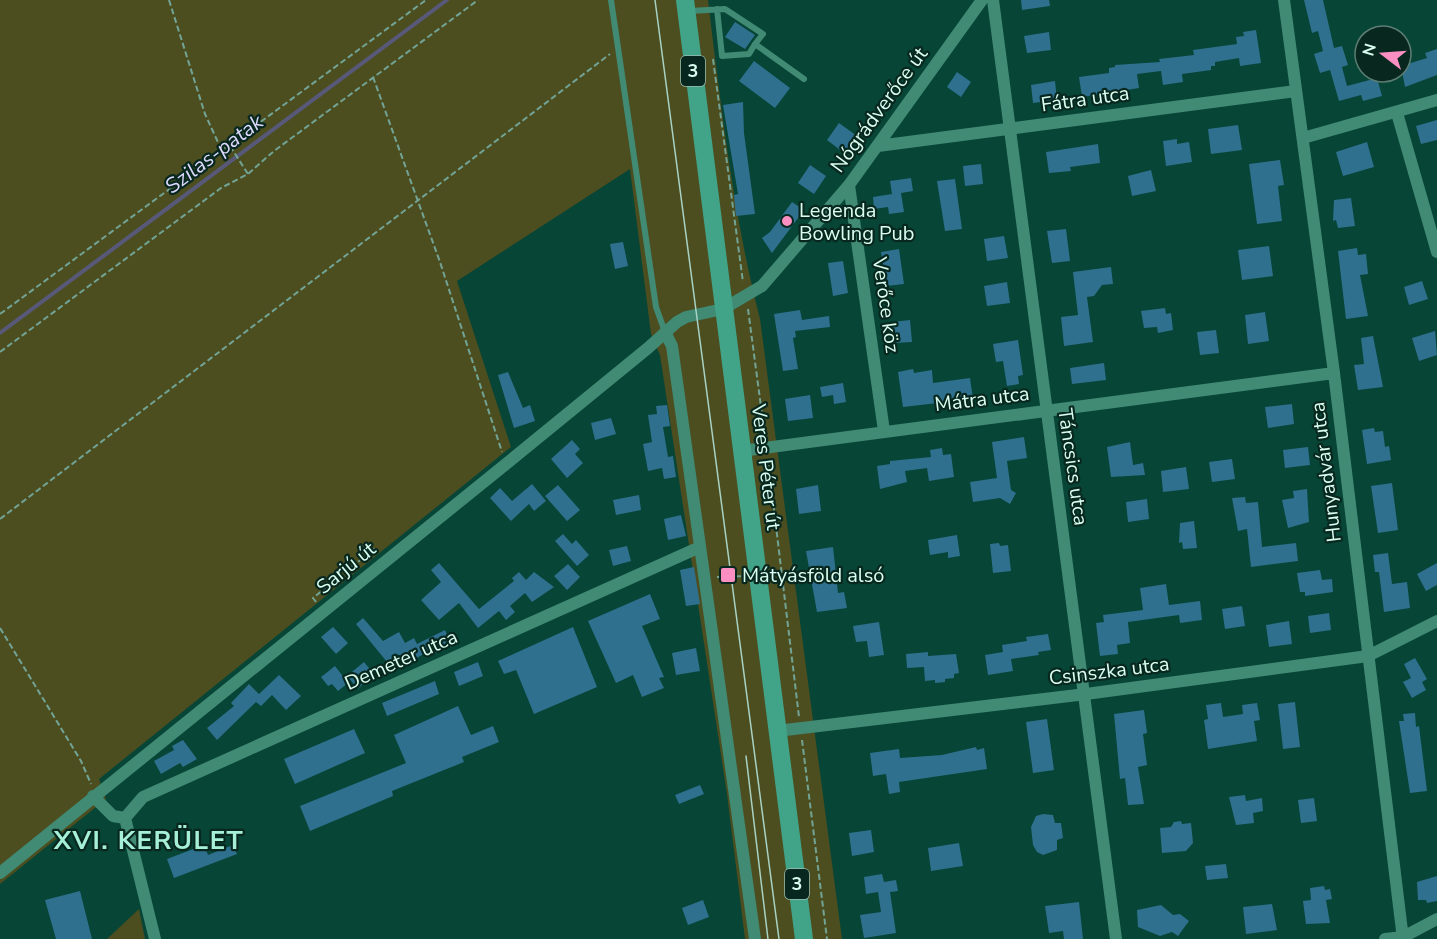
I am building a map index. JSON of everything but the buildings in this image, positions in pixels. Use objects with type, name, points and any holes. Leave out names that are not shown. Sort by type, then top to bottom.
[{"type":"main road","name":"Veres Péter út","points":[[685,6],[804,939]]},
{"type":"street","name":"Nógrádverőce út","points":[[723,309],[762,286],[849,185],[982,0]]},
{"type":"street","name":"Táncsics utca","points":[[993,0],[1045,410],[1086,694],[1116,939]]},
{"type":"street","name":"Hunyadvár utca","points":[[1284,0],[1334,373],[1403,938]]},
{"type":"street","name":"Fátra utca","points":[[878,146],[1296,91]]},
{"type":"street","points":[[1303,138],[1437,100]]},
{"type":"street","points":[[1397,113],[1437,252]]},
{"type":"street","name":"Verőce köz","points":[[849,185],[884,431]]},
{"type":"street","name":"Sarjú út","points":[[0,873],[506,464],[665,332],[686,317],[723,309]]},
{"type":"street","points":[[665,332],[672,346],[755,939]]},
{"type":"street","name":"Mátra utca","points":[[741,451],[1334,373]]},
{"type":"street","name":"Demeter utca","points":[[125,818],[143,797],[700,547]]},
{"type":"street","name":"Csinszka utca","points":[[777,731],[1086,694],[1368,656],[1437,621]]},
{"type":"street","points":[[93,796],[113,816],[125,818],[155,939]]},
{"type":"street","points":[[1385,939],[1403,938],[1437,920]]},
{"type":"lane","points":[[611,0],[656,306],[665,332]]},
{"type":"lane","points":[[685,6],[725,9],[763,34],[749,54],[722,56],[717,9]]},
{"type":"lane","points":[[755,44],[804,79]]},
{"type":"path","points":[[169,0],[205,114],[222,151]]},
{"type":"path","points":[[0,314],[222,151],[231,147],[426,0]]},
{"type":"path","points":[[0,352],[221,188],[248,174],[274,151],[478,0]]},
{"type":"path","points":[[0,519],[617,49]]},
{"type":"path","points":[[713,57],[767,447],[827,939]]},
{"type":"path","points":[[373,77],[506,464]]},
{"type":"path","points":[[231,147],[248,174]]},
{"type":"path","points":[[321,612],[313,598],[374,549],[384,562]]},
{"type":"path","points":[[0,628],[81,761],[91,783],[93,796]]},
{"type":"green space","points":[[0,0],[708,0],[735,200],[760,319],[842,939],[745,939],[727,794],[660,355],[651,334],[630,169],[457,281],[511,447],[99,779],[106,799],[0,884]]},
{"type":"green space","points":[[139,909],[145,939],[107,939]]},
{"type":"waterway","name":"Szilas-patak","points":[[0,333],[447,0]]},
{"type":"tram line","points":[[655,0],[779,939]]},
{"type":"tram line","points":[[746,756],[768,939]]},
{"type":"place","name":"Legenda Bowling Pub","points":[[787,221]]},
{"type":"place","name":"Mátyásföld alsó","points":[[728,575]]},
{"type":"district","name":"XVI. KERÜLET","points":[[149,840]]}]
